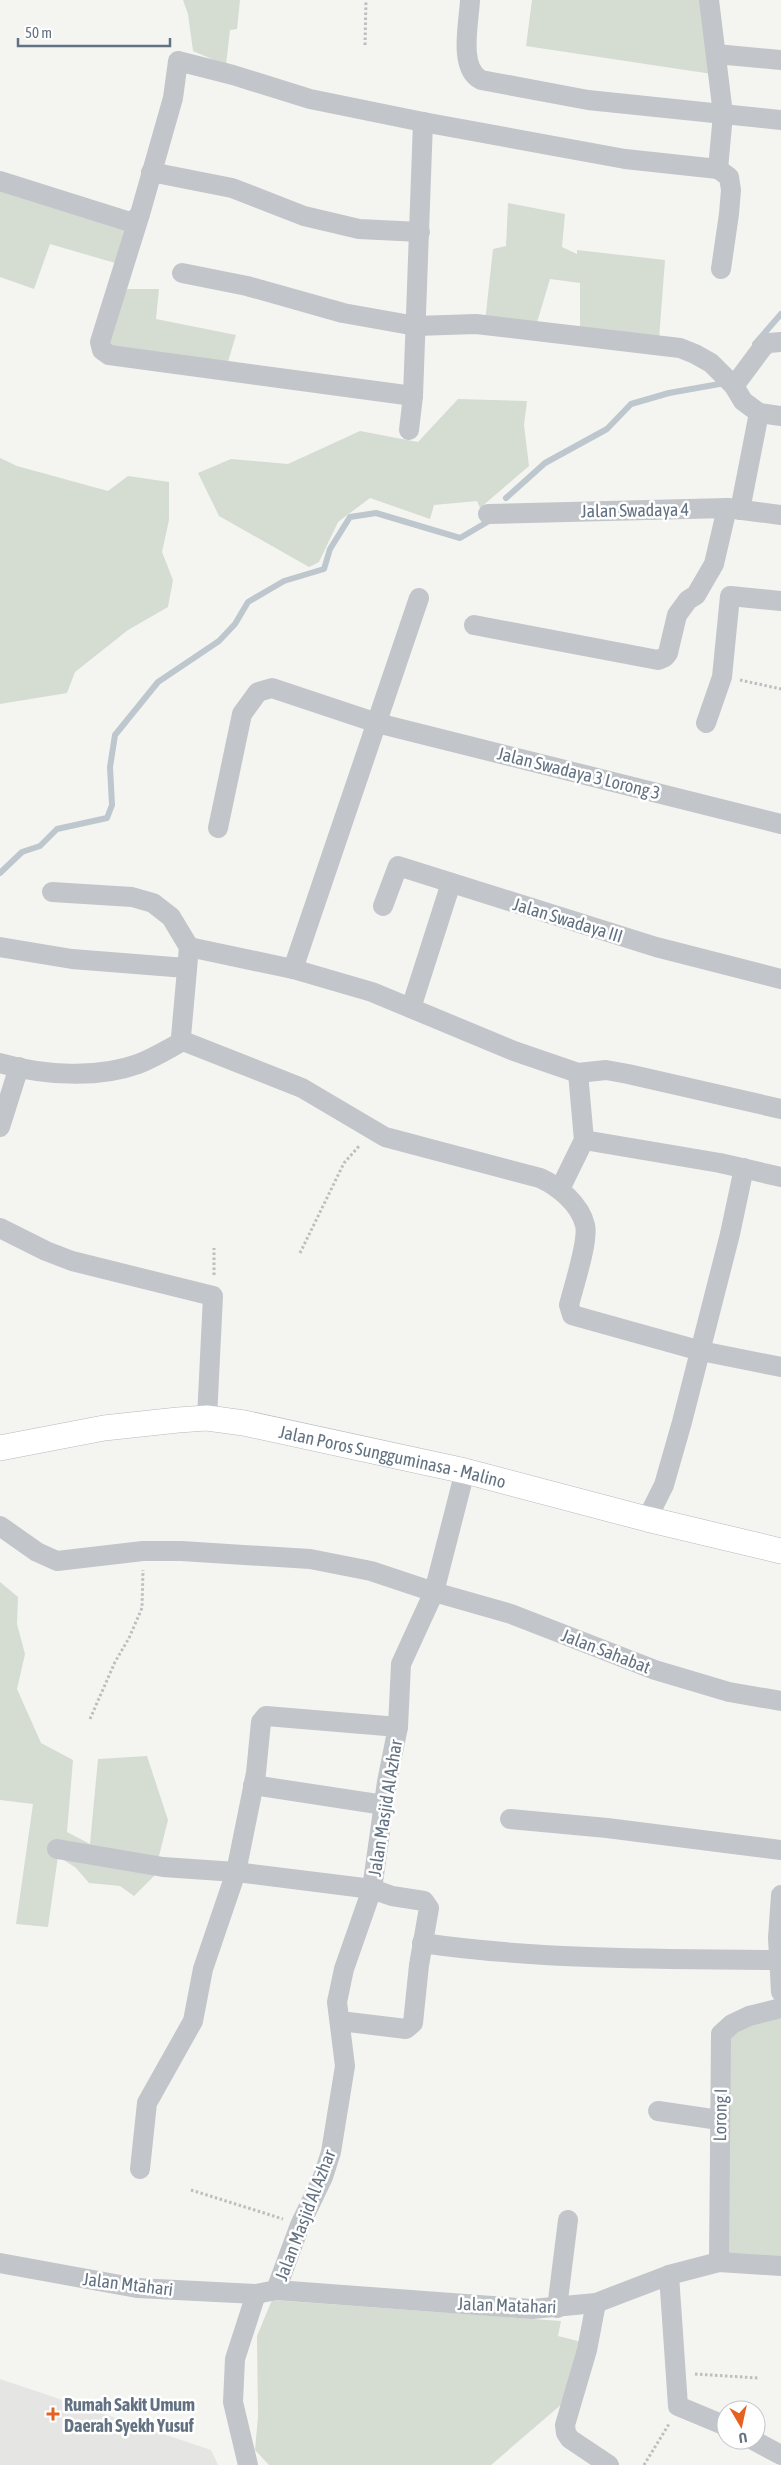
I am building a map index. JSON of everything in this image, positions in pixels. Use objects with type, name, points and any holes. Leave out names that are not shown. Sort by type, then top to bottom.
[{"type":"main road","name":"Jalan Poros Sungguminasa - Malino","points":[[0,1448],[104,1428],[207,1418],[244,1423],[466,1471],[647,1519],[781,1551]]},
{"type":"street","points":[[470,0],[467,50],[469,68],[474,76],[481,80],[588,100],[781,120]]},
{"type":"street","points":[[709,0],[723,114],[718,169]]},
{"type":"street","points":[[716,54],[781,60]]},
{"type":"street","points":[[413,396],[109,355],[102,350],[100,342],[140,214],[173,98],[178,61],[233,74],[310,99],[423,122],[625,159],[718,169],[729,177],[731,190],[721,269]]},
{"type":"street","points":[[409,430],[413,396],[423,122]]},
{"type":"street","points":[[151,172],[232,188],[304,216],[359,230],[420,232]]},
{"type":"street","points":[[0,180],[128,221],[134,221],[140,214]]},
{"type":"street","points":[[182,273],[247,286],[343,313],[416,326],[476,324],[680,348],[705,358],[734,386],[743,401],[759,413],[781,416]]},
{"type":"street","points":[[734,386],[763,347],[769,343],[781,342]]},
{"type":"street","points":[[474,625],[658,660],[664,658],[677,615],[682,606],[696,595],[714,564],[733,509],[759,413]]},
{"type":"street","name":"Jalan Swadaya 4","points":[[488,514],[733,509],[781,515]]},
{"type":"street","points":[[706,722],[722,677],[730,596],[781,601]]},
{"type":"street","points":[[293,969],[419,598]]},
{"type":"street","name":"Jalan Swadaya 3 Lorong 3","points":[[218,828],[242,714],[258,692],[272,688],[377,723],[781,824]]},
{"type":"street","name":"Jalan Swadaya III","points":[[384,906],[398,866],[656,947],[781,979]]},
{"type":"street","points":[[410,1008],[451,883]]},
{"type":"street","points":[[52,892],[132,897],[153,903],[171,917],[189,947],[181,1037],[183,1041]]},
{"type":"street","points":[[0,946],[72,959],[186,968]]},
{"type":"street","points":[[189,947],[293,969],[372,992],[514,1051],[578,1073],[606,1070],[781,1109]]},
{"type":"street","points":[[0,1127],[9,1065],[72,1073],[119,1069],[144,1061],[183,1041],[302,1088],[372,1131],[406,1144],[540,1178],[560,1189],[581,1216],[586,1226],[585,1242],[569,1305],[572,1315],[701,1351],[781,1367]]},
{"type":"street","points":[[560,1189],[584,1140],[578,1073]]},
{"type":"street","points":[[584,1140],[781,1176]]},
{"type":"street","points":[[647,1519],[664,1485],[701,1351],[744,1168]]},
{"type":"street","points":[[0,1228],[72,1262],[214,1296],[207,1418]]},
{"type":"street","name":"Jalan Masjid Al Azhar","points":[[248,2465],[233,2402],[235,2360],[266,2292],[300,2225],[331,2152],[345,2066],[337,2002],[344,1969],[372,1889],[384,1804],[398,1727],[400,1664],[434,1592],[466,1471]]},
{"type":"street","name":"Jalan Sahabat","points":[[0,1526],[37,1552],[56,1561],[143,1551],[181,1551],[310,1559],[371,1571],[434,1592],[511,1614],[655,1670],[729,1692],[781,1701]]},
{"type":"street","name":"Jalan Masjid Al Azhar","points":[[253,1785],[261,1722],[266,1716],[398,1727]]},
{"type":"street","points":[[140,2169],[147,2103],[193,2021],[203,1969],[236,1872],[253,1785],[384,1804]]},
{"type":"street","points":[[510,1819],[607,1828],[781,1850]]},
{"type":"street","points":[[57,1849],[164,1867],[236,1872],[372,1889],[392,1896],[419,1900],[428,1904],[413,2023],[410,2028],[340,2021]]},
{"type":"street","points":[[781,1895],[778,1960],[781,1992]]},
{"type":"street","points":[[422,1943],[475,1950],[554,1955],[778,1960]]},
{"type":"street","name":"Lorong I","points":[[719,2262],[721,2034],[732,2024],[749,2016],[781,2008]]},
{"type":"street","points":[[658,2111],[719,2120]]},
{"type":"street","points":[[557,2308],[568,2220]]},
{"type":"street","name":"Jalan Matahari","points":[[266,2292],[532,2309],[557,2308],[596,2303],[669,2275],[719,2262],[781,2266]]},
{"type":"street","name":"Jalan Mtahari","points":[[0,2263],[137,2288],[266,2292]]},
{"type":"street","points":[[669,2275],[678,2406],[716,2422]]},
{"type":"street","points":[[596,2303],[586,2350],[565,2425],[566,2433],[570,2439],[596,2461]]},
{"type":"street","points":[[766,2447],[781,2455]]},
{"type":"path","points":[[365,46],[366,0]]},
{"type":"path","points":[[722,677],[781,689]]},
{"type":"path","points":[[300,1253],[344,1163],[372,1131]]},
{"type":"path","points":[[214,1248],[214,1296]]},
{"type":"path","points":[[90,1718],[142,1608],[143,1551]]},
{"type":"path","points":[[191,2190],[300,2225]]},
{"type":"path","points":[[677,2373],[758,2378]]},
{"type":"path","points":[[644,2465],[674,2417],[678,2406]]},
{"type":"shaded area","points":[[183,0],[240,0],[237,29],[230,30],[226,65],[193,51],[188,14]]},
{"type":"shaded area","points":[[532,0],[703,0],[712,74],[526,46]]},
{"type":"shaded area","points":[[0,184],[139,228],[122,265],[50,244],[34,289],[0,277]]},
{"type":"shaded area","points":[[508,203],[565,214],[562,247],[577,254],[577,250],[665,260],[659,339],[580,329],[580,283],[550,279],[536,326],[485,322],[493,249],[506,246]]},
{"type":"shaded area","points":[[127,289],[159,289],[156,319],[236,335],[224,375],[100,354]]},
{"type":"shaded area","points":[[458,399],[527,401],[524,425],[529,466],[480,508],[477,501],[434,505],[430,519],[370,498],[338,522],[319,562],[309,567],[219,516],[198,473],[231,459],[288,464],[360,431],[418,442]]},
{"type":"shaded area","points":[[0,458],[17,466],[108,491],[128,476],[169,482],[169,520],[162,552],[173,580],[168,607],[128,630],[75,672],[67,693],[0,704]]},
{"type":"shaded area","points":[[0,1582],[18,1597],[17,1624],[25,1654],[17,1689],[41,1743],[73,1760],[67,1832],[90,1844],[98,1759],[147,1756],[168,1820],[154,1876],[134,1896],[120,1886],[89,1883],[76,1868],[58,1856],[48,1927],[16,1924],[33,1804],[0,1800]]},
{"type":"shaded area","points":[[781,2013],[781,2260],[723,2256],[726,2040],[750,2024]]},
{"type":"shaded area","points":[[272,2300],[561,2321],[558,2336],[582,2342],[570,2397],[491,2465],[269,2465],[255,2450],[258,2416],[257,2336]]},
{"type":"shaded area","name":"Rumah Sakit Umum Daerah Syekh Yusuf","points":[[0,2379],[211,2450],[218,2465],[0,2465]]},
{"type":"waterway","points":[[755,344],[781,314]]},
{"type":"waterway","points":[[506,498],[545,463],[607,429],[631,404],[669,393],[725,383]]},
{"type":"waterway","points":[[0,873],[22,852],[40,846],[57,829],[107,818],[112,805],[110,767],[115,735],[158,682],[219,641],[235,624],[248,602],[284,581],[324,569],[330,549],[350,517],[376,513],[460,538],[489,521]]},
{"type":"place","name":"Rumah Sakit Umum Daerah Syekh Yusuf","points":[[53,2414]]}]
